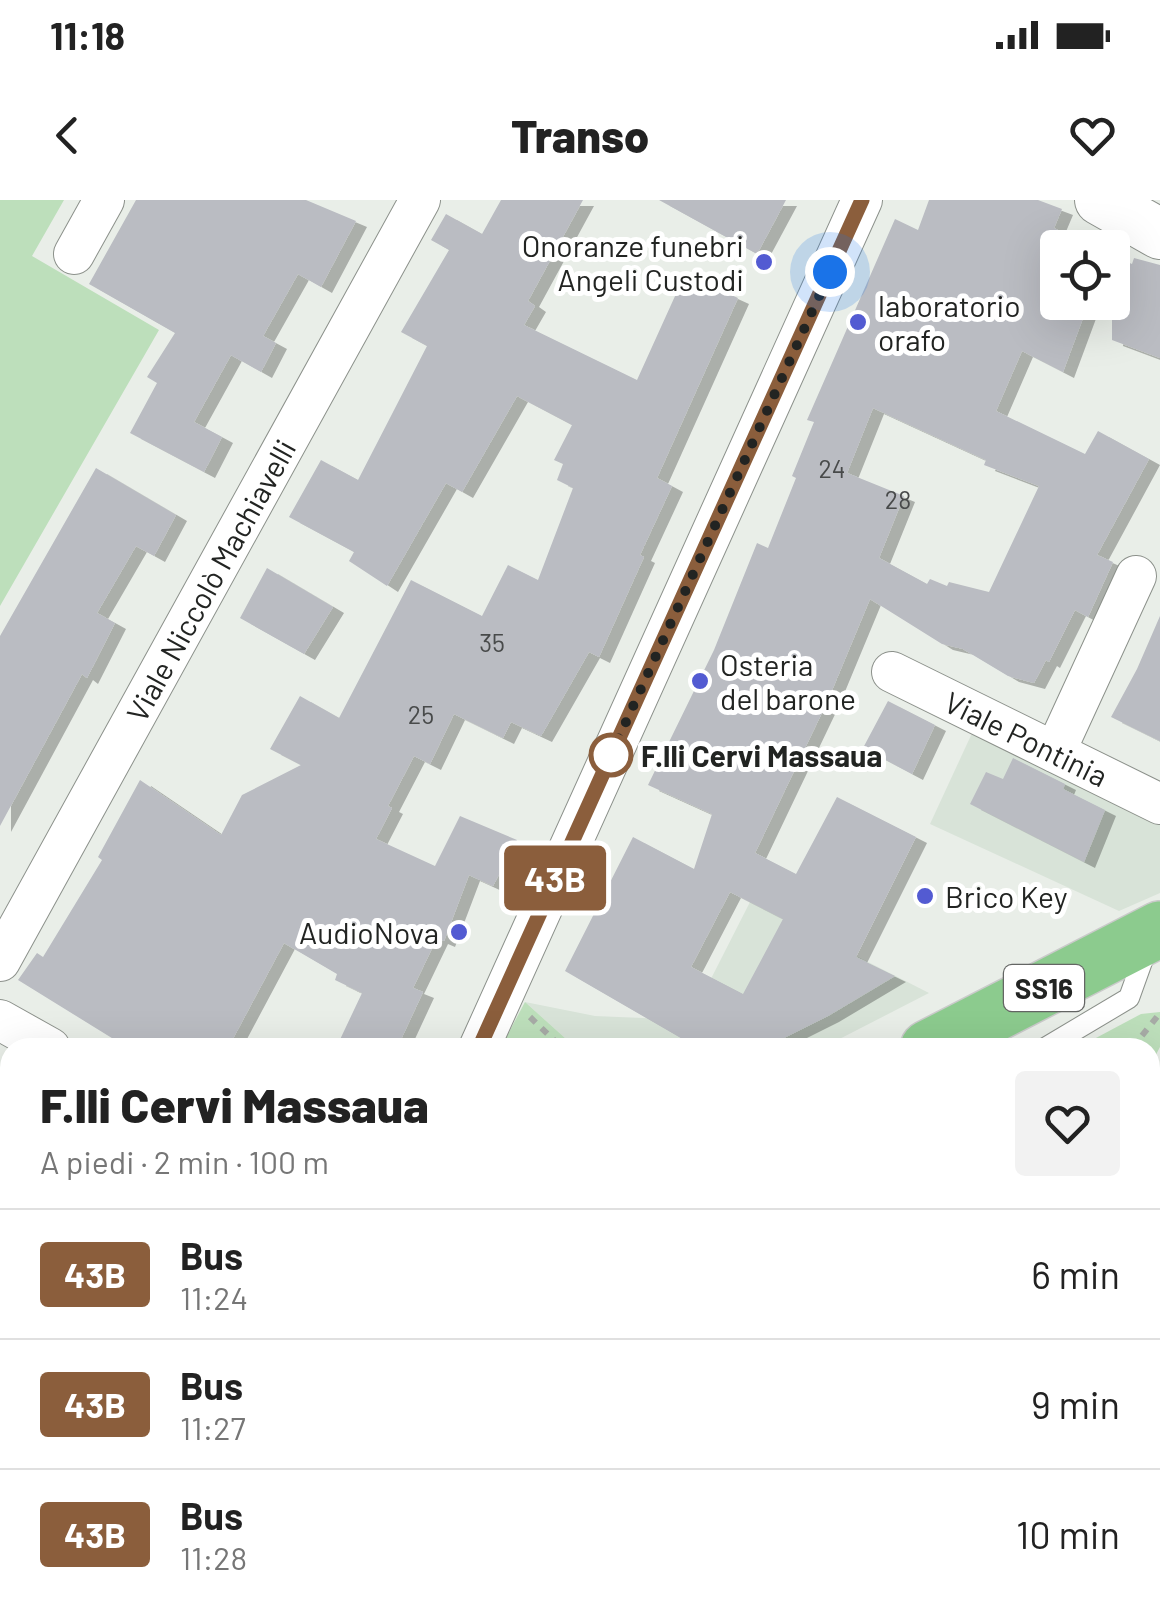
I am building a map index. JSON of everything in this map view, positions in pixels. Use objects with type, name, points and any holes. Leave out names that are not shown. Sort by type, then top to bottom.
[{"type":"main road","name":"SS16","points":[[947,1038],[1156,931]]},
{"type":"street","points":[[74,254],[104,200]]},
{"type":"street","name":"Viale Niccolò Machiavelli","points":[[0,961],[420,200]]},
{"type":"street","points":[[484,1038],[862,200]]},
{"type":"street","points":[[1100,200],[1160,234]]},
{"type":"street","points":[[1055,752],[1136,576]]},
{"type":"street","name":"Viale Pontinia","points":[[892,672],[1160,804]]},
{"type":"street","points":[[0,1020],[32,1038]]},
{"type":"lane","points":[[1062,1038],[1128,998],[1156,931]]},
{"type":"path","points":[[1140,1038],[1160,1013]]},
{"type":"shaded area","points":[[973,731],[1160,823],[1160,893],[1119,911],[930,824]]},
{"type":"shaded area","points":[[750,902],[929,993],[841,1038],[565,1038],[525,1002],[595,1016],[690,1020]]},
{"type":"green space","points":[[0,200],[64,200],[32,256],[159,330],[0,606]]},
{"type":"green space","points":[[525,1002],[565,1038],[506,1038]]},
{"type":"green space","points":[[1160,1012],[1160,1038],[1096,1038],[1141,1014]]},
{"type":"building","points":[[136,200],[306,200],[356,221],[321,287],[298,274],[263,336],[276,343],[261,372],[231,355],[194,422],[222,437],[204,472],[130,433],[157,383],[147,377],[175,333],[89,284]]},
{"type":"building","points":[[501,200],[583,200],[528,301],[535,306],[524,325],[637,380],[685,274],[738,298],[657,478],[672,486],[599,657],[589,652],[541,736],[511,722],[503,738],[454,714],[430,764],[414,756],[376,839],[435,866],[460,816],[517,840],[493,886],[469,875],[444,941],[437,938],[413,988],[423,992],[402,1038],[341,1038],[362,993],[335,980],[337,974],[284,943],[233,1038],[112,1038],[18,980],[37,953],[43,957],[102,860],[98,857],[140,780],[221,835],[242,795],[301,765],[270,749],[300,696],[339,718],[411,580],[482,616],[508,565],[538,580],[573,488],[557,480],[563,464],[554,460],[572,425],[517,396],[462,492],[446,483],[387,586],[349,561],[354,552],[289,517],[321,460],[358,480],[427,346],[401,332],[449,250],[431,240],[446,214],[482,234]]},
{"type":"building","points":[[659,200],[786,200],[757,254]]},
{"type":"building","points":[[929,200],[1038,200],[1062,209],[1054,228],[1058,230],[1040,230],[1040,320],[1082,320],[1063,372],[1022,351],[996,411],[1085,454],[1098,431],[1149,459],[1097,555],[1113,562],[1088,617],[1075,610],[1034,683],[1008,676],[963,649],[942,644],[870,599],[828,700],[755,853],[796,874],[837,797],[916,837],[856,957],[895,976],[784,1038],[681,1038],[565,971],[633,837],[694,869],[712,814],[648,785],[714,650],[757,543],[768,548],[814,422],[807,420],[895,219],[918,230]],"holes":[[[873,408],[986,460],[984,465],[1039,486],[989,592],[949,582],[947,586],[930,579],[927,584],[879,558],[904,496],[847,473]],[[730,892],[783,919],[743,994],[691,967]]]},
{"type":"building","points":[[1134,258],[1160,265],[1160,358],[1112,340],[1112,320],[1130,320],[1130,263]]},
{"type":"building","points":[[96,468],[176,515],[154,556],[136,546],[97,613],[115,623],[87,678],[82,674],[0,826],[0,636]]},
{"type":"building","points":[[267,568],[333,607],[304,654],[240,618]]},
{"type":"building","points":[[1160,616],[1160,741],[1111,717]]},
{"type":"building","points":[[888,701],[935,725],[912,774],[863,748]]},
{"type":"building","points":[[1013,758],[1105,810],[1084,862],[970,804],[986,772],[1003,779]]},
{"type":"bus line","name":"43B","points":[[484,1038],[862,200]]},
{"type":"place","name":"Onoranze funebri Angeli Custodi","points":[[764,262]]},
{"type":"place","name":"laboratorio orafo","points":[[858,322]]},
{"type":"place","name":"Osteria del barone","points":[[700,681]]},
{"type":"place","name":"F.lli Cervi Massaua","points":[[611,755]]},
{"type":"place","name":"Brico Key","points":[[925,896]]},
{"type":"place","name":"AudioNova","points":[[459,932]]},
{"type":"route","points":[[611,755],[830,272]]}]
